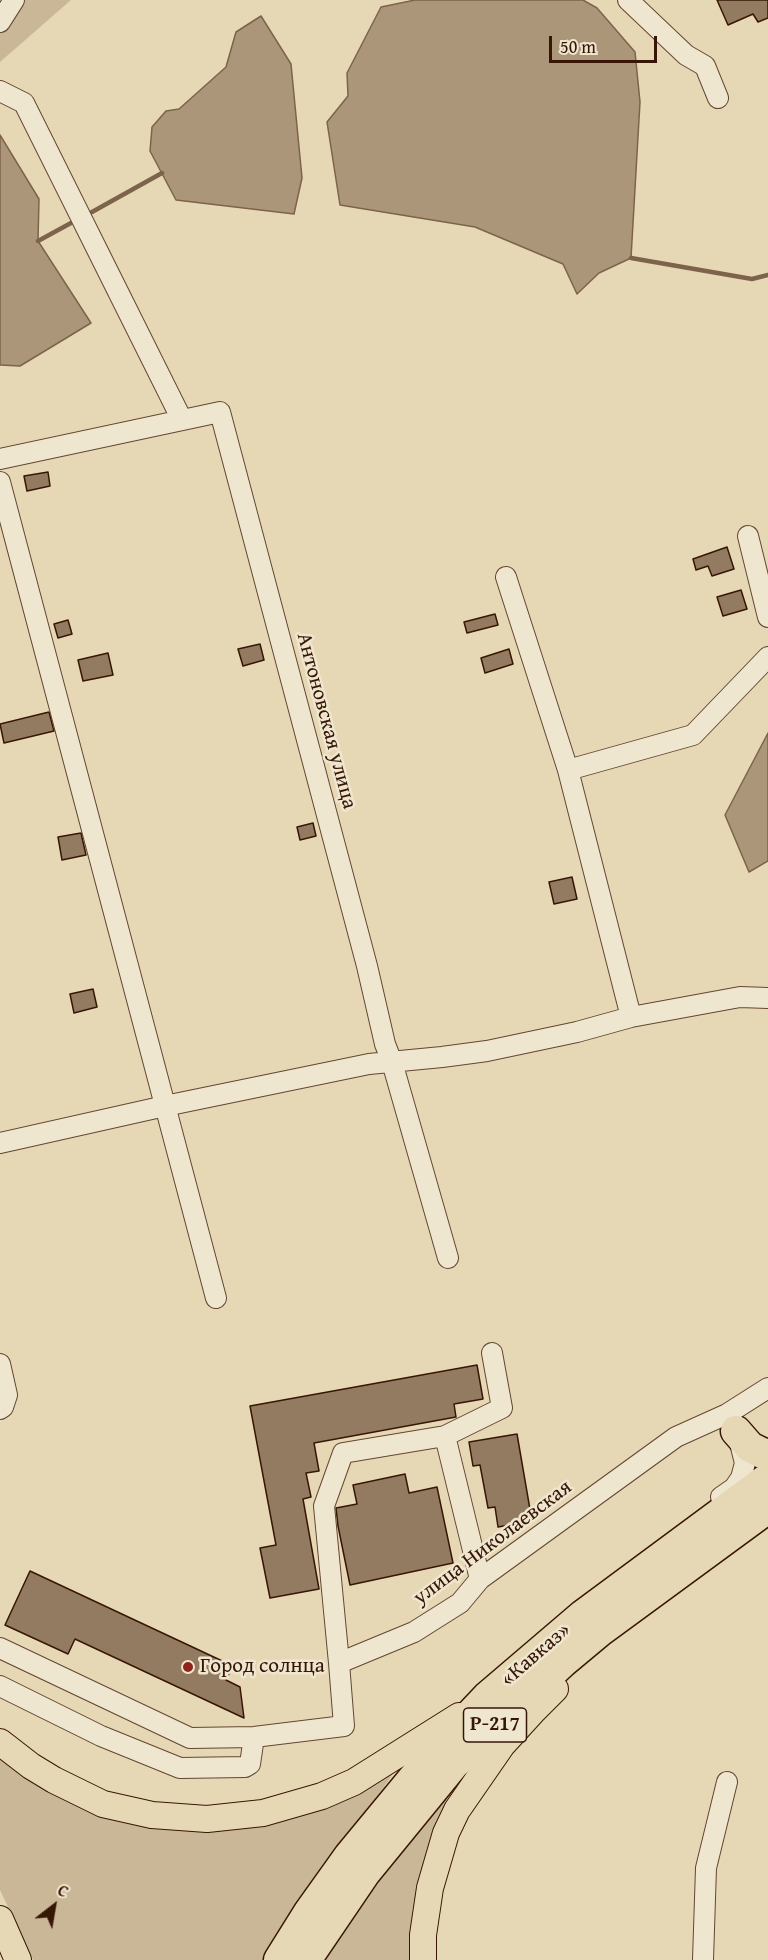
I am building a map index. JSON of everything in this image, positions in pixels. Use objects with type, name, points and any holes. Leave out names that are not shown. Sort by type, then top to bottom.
[{"type":"highway","points":[[731,1422],[750,1447],[768,1454]]},
{"type":"highway","name":"«Кавказ»","points":[[279,1960],[309,1912],[349,1856],[434,1753],[487,1697],[583,1614],[768,1478]]},
{"type":"highway","name":"«Кавказ»","points":[[306,1960],[365,1873],[454,1764],[563,1662],[599,1632],[768,1508]]},
{"type":"main road","points":[[423,1960],[423,1935],[430,1888],[446,1833],[457,1810],[502,1745],[570,1674],[731,1536]]},
{"type":"main road","points":[[0,1742],[46,1775],[79,1794],[103,1804],[152,1815],[190,1818],[238,1816],[289,1807],[354,1782],[487,1697]]},
{"type":"main road","points":[[0,1920],[18,1960]]},
{"type":"main road","points":[[0,1944],[7,1960]]},
{"type":"street","points":[[0,22],[14,0]]},
{"type":"street","points":[[628,0],[686,55],[705,66],[718,98]]},
{"type":"street","points":[[0,91],[24,103],[182,420]]},
{"type":"street","name":"Антоновская улица","points":[[0,459],[220,412],[367,966],[385,1044],[448,1258]]},
{"type":"street","points":[[0,482],[216,1298]]},
{"type":"street","points":[[748,536],[768,617]]},
{"type":"street","points":[[506,577],[568,770],[631,1017]]},
{"type":"street","points":[[568,770],[693,735],[768,657]]},
{"type":"street","points":[[0,1143],[369,1064],[487,1051],[577,1032],[631,1017],[740,997],[768,998]]},
{"type":"street","points":[[0,1648],[190,1738],[254,1737],[344,1726],[324,1506],[343,1453],[445,1436],[502,1408],[492,1353]]},
{"type":"street","points":[[0,1364],[7,1395],[0,1409]]},
{"type":"street","name":"улица Николаевская","points":[[339,1663],[414,1632],[460,1603],[480,1579],[676,1437],[731,1422],[768,1388]]},
{"type":"street","points":[[687,1536],[700,1512],[734,1488],[741,1478],[745,1462],[731,1422]]},
{"type":"street","points":[[445,1436],[480,1579]]},
{"type":"street","points":[[0,1686],[101,1736],[180,1768],[245,1767],[250,1764],[254,1737]]},
{"type":"street","points":[[703,1960],[706,1868],[728,1782]]},
{"type":"shaded area","points":[[0,0],[71,0],[0,62]]},
{"type":"shaded area","points":[[415,0],[583,0],[597,8],[635,52],[640,102],[631,258],[599,273],[577,294],[563,264],[475,227],[340,205],[327,122],[348,96],[347,73],[381,7]]},
{"type":"shaded area","points":[[261,16],[291,64],[302,178],[294,214],[176,200],[150,151],[152,127],[166,111],[179,109],[226,67],[236,32]]},
{"type":"shaded area","points":[[0,135],[39,199],[38,241],[91,323],[20,366],[0,365]]},
{"type":"shaded area","points":[[768,733],[768,861],[749,872],[725,815]]},
{"type":"shaded area","points":[[0,1753],[169,1827],[399,1765],[265,1960],[33,1960],[0,1890]]},
{"type":"shaded area","points":[[447,1798],[425,1875],[415,1960],[325,1960],[353,1916],[403,1849]]},
{"type":"building","points":[[717,0],[768,0],[768,18],[758,22],[753,14],[728,25]]},
{"type":"building","points":[[48,472],[50,486],[27,491],[24,476]]},
{"type":"building","points":[[727,547],[734,569],[712,576],[708,566],[696,570],[693,559]]},
{"type":"building","points":[[741,590],[747,609],[723,616],[717,597]]},
{"type":"building","points":[[495,614],[498,625],[467,633],[464,622]]},
{"type":"building","points":[[68,620],[72,634],[58,638],[54,624]]},
{"type":"building","points":[[260,644],[264,660],[243,666],[238,649]]},
{"type":"building","points":[[509,649],[513,664],[485,673],[481,658]]},
{"type":"building","points":[[108,653],[113,675],[83,681],[78,660]]},
{"type":"building","points":[[49,712],[54,731],[4,743],[0,724]]},
{"type":"building","points":[[313,823],[316,836],[300,840],[297,827]]},
{"type":"building","points":[[81,833],[86,855],[62,860],[58,837]]},
{"type":"building","points":[[572,877],[577,899],[554,904],[549,882]]},
{"type":"building","points":[[93,989],[97,1007],[74,1013],[70,994]]},
{"type":"building","points":[[477,1365],[483,1399],[454,1404],[456,1417],[314,1443],[319,1471],[306,1473],[311,1497],[303,1499],[319,1589],[270,1598],[260,1548],[276,1545],[250,1406]]},
{"type":"building","points":[[517,1434],[532,1521],[498,1527],[495,1507],[488,1508],[480,1465],[473,1466],[469,1442]]},
{"type":"building","points":[[405,1474],[409,1493],[437,1487],[453,1563],[350,1585],[336,1508],[357,1504],[353,1485]]},
{"type":"building","points":[[30,1571],[233,1666],[226,1680],[240,1687],[244,1718],[75,1639],[68,1654],[5,1625]]},
{"type":"waterway","points":[[92,212],[162,173]]},
{"type":"waterway","points":[[38,241],[71,223]]},
{"type":"waterway","points":[[631,258],[752,279],[768,275]]},
{"type":"place","name":"Город солнца","points":[[188,1667]]}]
